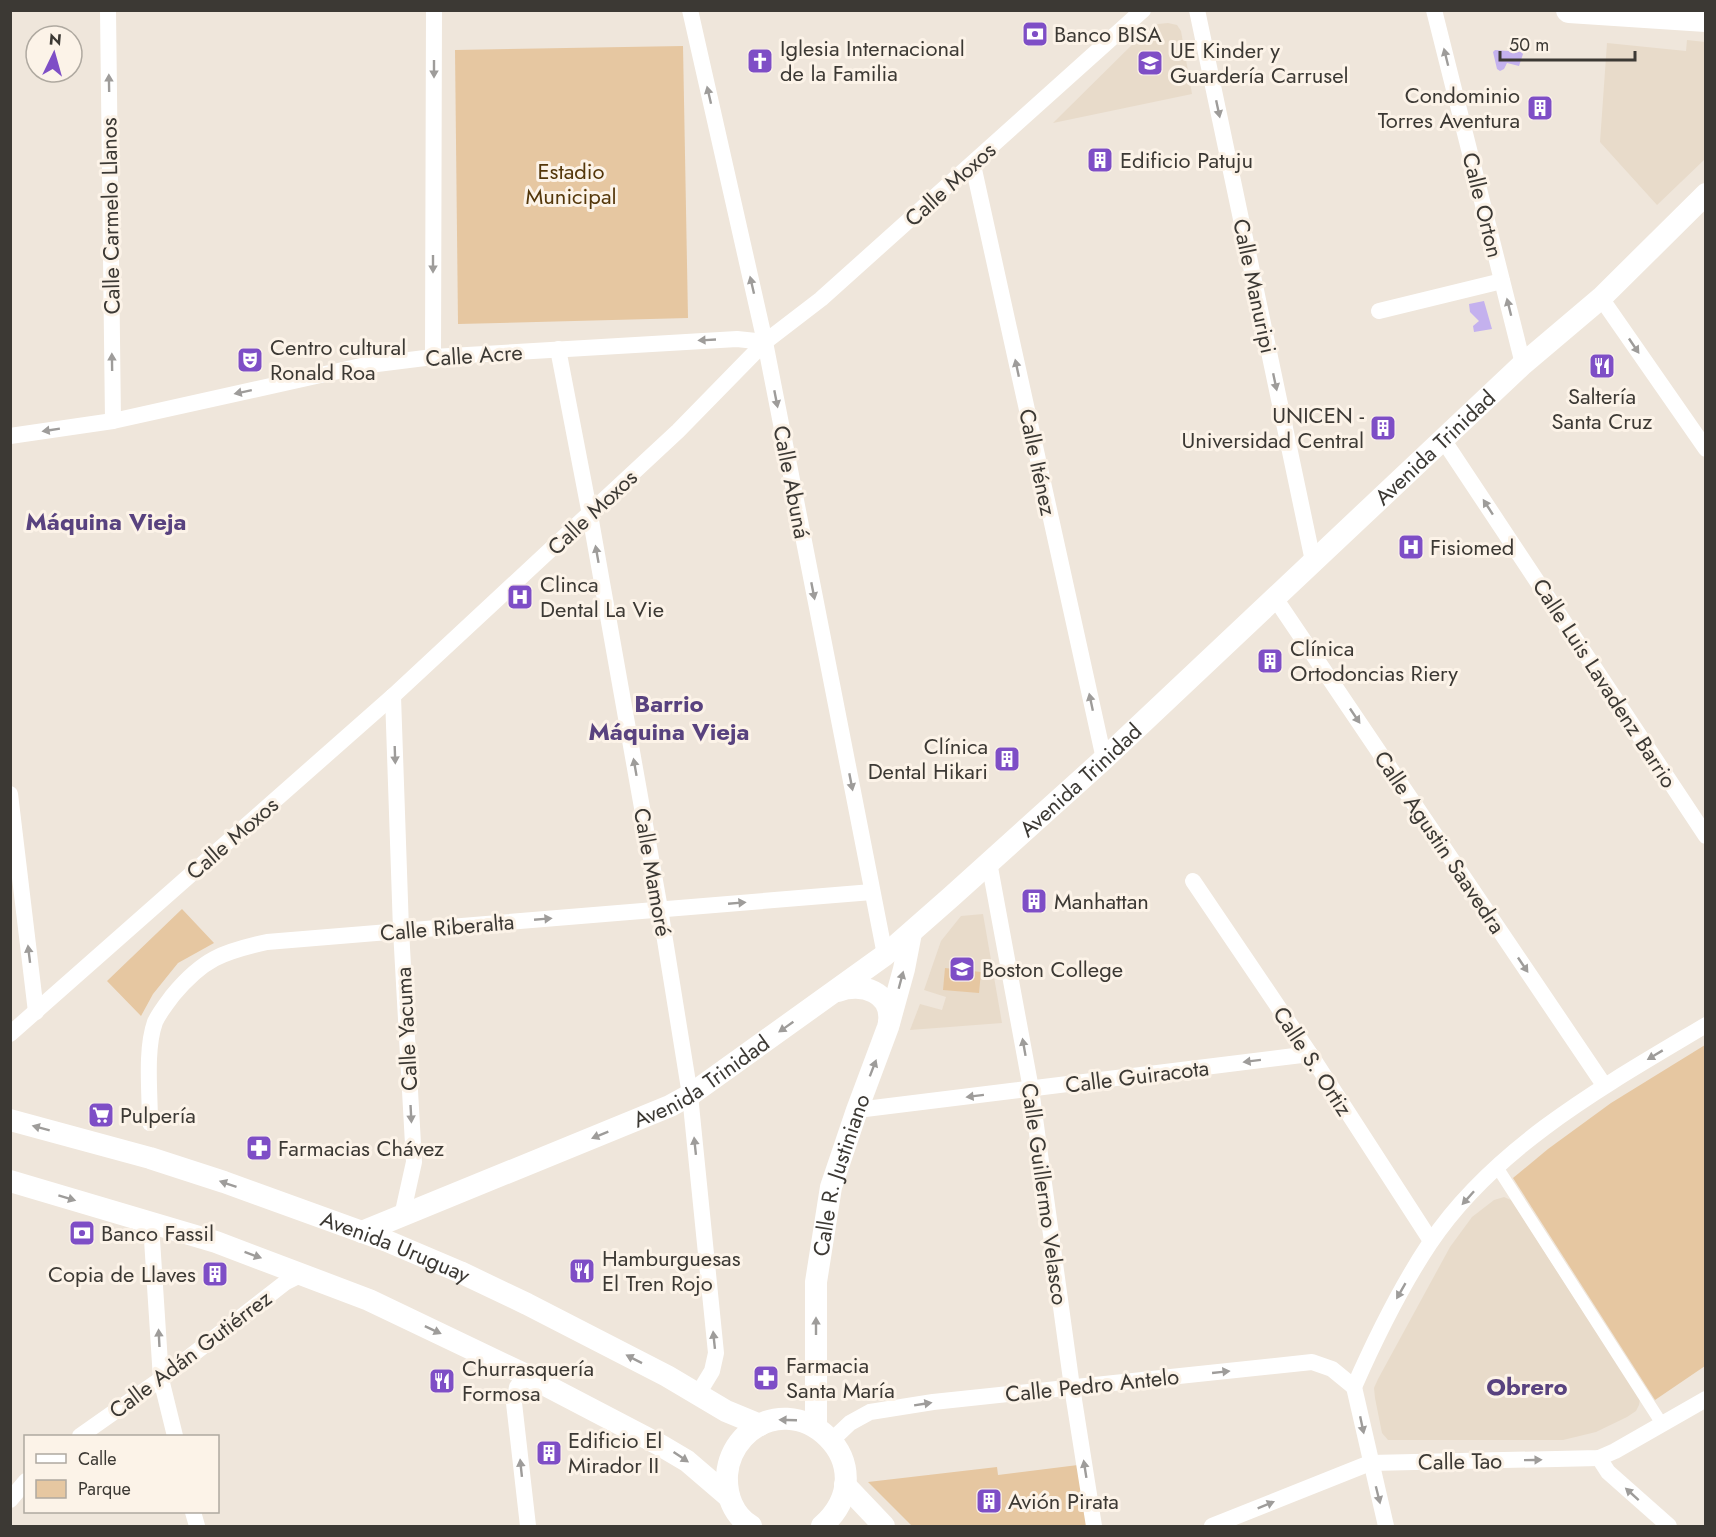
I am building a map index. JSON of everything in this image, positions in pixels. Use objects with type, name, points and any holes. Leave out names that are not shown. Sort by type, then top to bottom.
[{"type":"main road","points":[[1569,10],[1706,19]]},
{"type":"main road","name":"Avenida Trinidad","points":[[362,1232],[662,1109],[690,1095],[885,955],[1104,759],[1313,561],[1444,441],[1523,364],[1601,298],[1706,194]]},
{"type":"main road","name":"Calle R. Justiniano","points":[[824,1433],[816,1282],[831,1187],[856,1110],[888,1027],[911,933]]},
{"type":"main road","points":[[833,993],[863,987],[877,993],[887,1004],[889,1010],[888,1027]]},
{"type":"main road","name":"Avenida Uruguay","points":[[10,1120],[150,1158],[362,1232],[460,1272],[649,1366],[726,1411],[760,1425]]},
{"type":"main road","points":[[10,1181],[216,1242],[369,1300],[526,1374],[673,1452],[697,1470],[731,1511],[751,1527]]},
{"type":"main road","points":[[731,1511],[727,1484],[730,1459],[741,1440],[760,1425],[779,1419],[798,1420],[824,1433],[841,1454],[845,1469],[845,1485],[838,1508],[822,1527]]},
{"type":"main road","points":[[845,1485],[884,1527]]},
{"type":"street","name":"Calle Carmelo Llanos","points":[[108,10],[112,421]]},
{"type":"street","points":[[433,357],[434,10]]},
{"type":"street","name":"Calle Abuná","points":[[690,10],[765,342],[885,955]]},
{"type":"street","name":"Calle Moxos","points":[[10,1034],[393,696],[590,515],[678,431],[765,342],[821,299],[1143,10]]},
{"type":"street","name":"Calle Manuripi","points":[[1197,10],[1313,561]]},
{"type":"street","name":"Calle Orton","points":[[1434,10],[1523,364]]},
{"type":"street","name":"Calle Iténez","points":[[972,165],[1104,759]]},
{"type":"street","points":[[1379,311],[1503,281]]},
{"type":"street","points":[[1601,298],[1706,449]]},
{"type":"street","name":"Calle Acre","points":[[10,436],[112,421],[361,366],[433,357],[737,339],[765,342]]},
{"type":"street","name":"Calle Mamoré","points":[[558,349],[660,909],[690,1095],[716,1353],[712,1371],[698,1394]]},
{"type":"street","name":"Calle Luis Lavadenz Barrio","points":[[1444,441],[1706,836]]},
{"type":"street","name":"Calle Agustin Saavedra","points":[[1275,598],[1604,1085]]},
{"type":"street","name":"Calle Yacuma","points":[[393,696],[401,930],[414,1162],[402,1216]]},
{"type":"street","points":[[10,794],[36,1012]]},
{"type":"street","name":"Calle Guillermo Velasco","points":[[989,862],[1031,1089],[1072,1387],[1094,1527]]},
{"type":"street","name":"Calle S. Ortiz","points":[[1193,881],[1310,1054],[1431,1242]]},
{"type":"street","name":"Calle Riberalta","points":[[150,1123],[151,1042],[155,1021],[167,1003],[197,970],[215,957],[237,949],[267,942],[872,892]]},
{"type":"street","points":[[1386,1527],[1354,1387],[1381,1327],[1431,1242],[1450,1217],[1497,1167],[1539,1132],[1604,1085],[1706,1025]]},
{"type":"street","name":"Calle Guiracota","points":[[856,1110],[1310,1054]]},
{"type":"street","points":[[1497,1167],[1662,1424]]},
{"type":"street","points":[[151,1224],[161,1379],[175,1435]]},
{"type":"street","name":"Calle Adán Gutiérrez","points":[[83,1435],[161,1379],[286,1282],[302,1274]]},
{"type":"street","name":"Calle Pedro Antelo","points":[[824,1433],[850,1424],[870,1412],[933,1402],[1312,1362],[1332,1369],[1354,1387]]},
{"type":"street","points":[[526,1374],[517,1388],[514,1403],[528,1527]]},
{"type":"street","name":"Calle Tao","points":[[1212,1527],[1370,1463],[1599,1458],[1616,1451],[1706,1399]]},
{"type":"street","points":[[1599,1458],[1608,1472],[1668,1527]]},
{"type":"street","points":[[10,1500],[24,1483]]},
{"type":"shaded area","name":"UE Kinder y Guardería Carrusel","points":[[1158,24],[1177,25],[1181,31],[1192,94],[1053,123],[1145,32]]},
{"type":"shaded area","points":[[1687,40],[1705,42],[1705,159],[1657,205],[1600,142],[1607,43],[1686,51]]},
{"type":"shaded area","points":[[1495,50],[1521,52],[1523,54],[1519,66],[1507,63],[1504,69],[1500,71],[1497,69],[1493,52]]},
{"type":"shaded area","points":[[1484,301],[1492,329],[1474,332],[1473,326],[1479,321],[1470,312],[1469,304]]},
{"type":"shaded area","name":"Boston College","points":[[983,914],[1002,1023],[910,1030],[920,1004],[942,1010],[946,997],[924,990],[941,941],[961,916]]},
{"type":"shaded area","points":[[1504,1197],[1511,1200],[1640,1399],[1639,1405],[1636,1411],[1627,1417],[1596,1432],[1563,1440],[1388,1440],[1382,1433],[1375,1398],[1374,1388],[1378,1379],[1450,1247],[1472,1217],[1494,1200]]},
{"type":"green space","name":"Estadio Municipal","points":[[683,46],[688,318],[458,324],[455,50]]},
{"type":"green space","points":[[182,909],[214,943],[178,963],[153,994],[141,1016],[107,981]]},
{"type":"green space","points":[[945,968],[981,972],[979,993],[943,990]]},
{"type":"green space","points":[[1705,1045],[1705,1366],[1655,1400],[1513,1178],[1611,1103]]},
{"type":"green space","points":[[1078,1465],[1089,1526],[912,1526],[868,1482],[997,1467],[998,1475]]},
{"type":"place","name":"Banco BISA","points":[[1035,34]]},
{"type":"place","name":"Iglesia Internacional de la Familia","points":[[760,61]]},
{"type":"place","name":"UE Kinder y Guardería Carrusel","points":[[1150,63]]},
{"type":"place","name":"Condominio Torres Aventura","points":[[1540,108]]},
{"type":"place","name":"Edificio Patuju","points":[[1100,160]]},
{"type":"place","name":"Centro cultural Ronald Roa","points":[[250,360]]},
{"type":"place","name":"Saltería Santa Cruz","points":[[1602,366]]},
{"type":"place","name":"UNICEN - Universidad Central","points":[[1383,428]]},
{"type":"place","name":"Fisiomed","points":[[1411,547]]},
{"type":"place","name":"Clinca Dental La Vie","points":[[520,597]]},
{"type":"place","name":"Clínica Ortodoncias Riery","points":[[1270,661]]},
{"type":"place","name":"Clínica Dental Hikari","points":[[1007,759]]},
{"type":"place","name":"Manhattan","points":[[1034,901]]},
{"type":"place","name":"Boston College","points":[[962,969]]},
{"type":"place","name":"Pulpería","points":[[101,1115]]},
{"type":"place","name":"Farmacias Chávez","points":[[259,1148]]},
{"type":"place","name":"Banco Fassil","points":[[82,1233]]},
{"type":"place","name":"Hamburguesas El Tren Rojo","points":[[582,1271]]},
{"type":"place","name":"Copia de Llaves","points":[[215,1274]]},
{"type":"place","name":"Farmacia Santa María","points":[[766,1378]]},
{"type":"place","name":"Churrasquería Formosa","points":[[442,1381]]},
{"type":"place","name":"Edificio El Mirador II","points":[[549,1453]]},
{"type":"place","name":"Avión Pirata","points":[[989,1501]]},
{"type":"district","name":"Máquina Vieja","points":[[106,522]]},
{"type":"district","name":"Barrio Máquina Vieja","points":[[669,718]]},
{"type":"district","name":"Obrero","points":[[1527,1387]]}]
